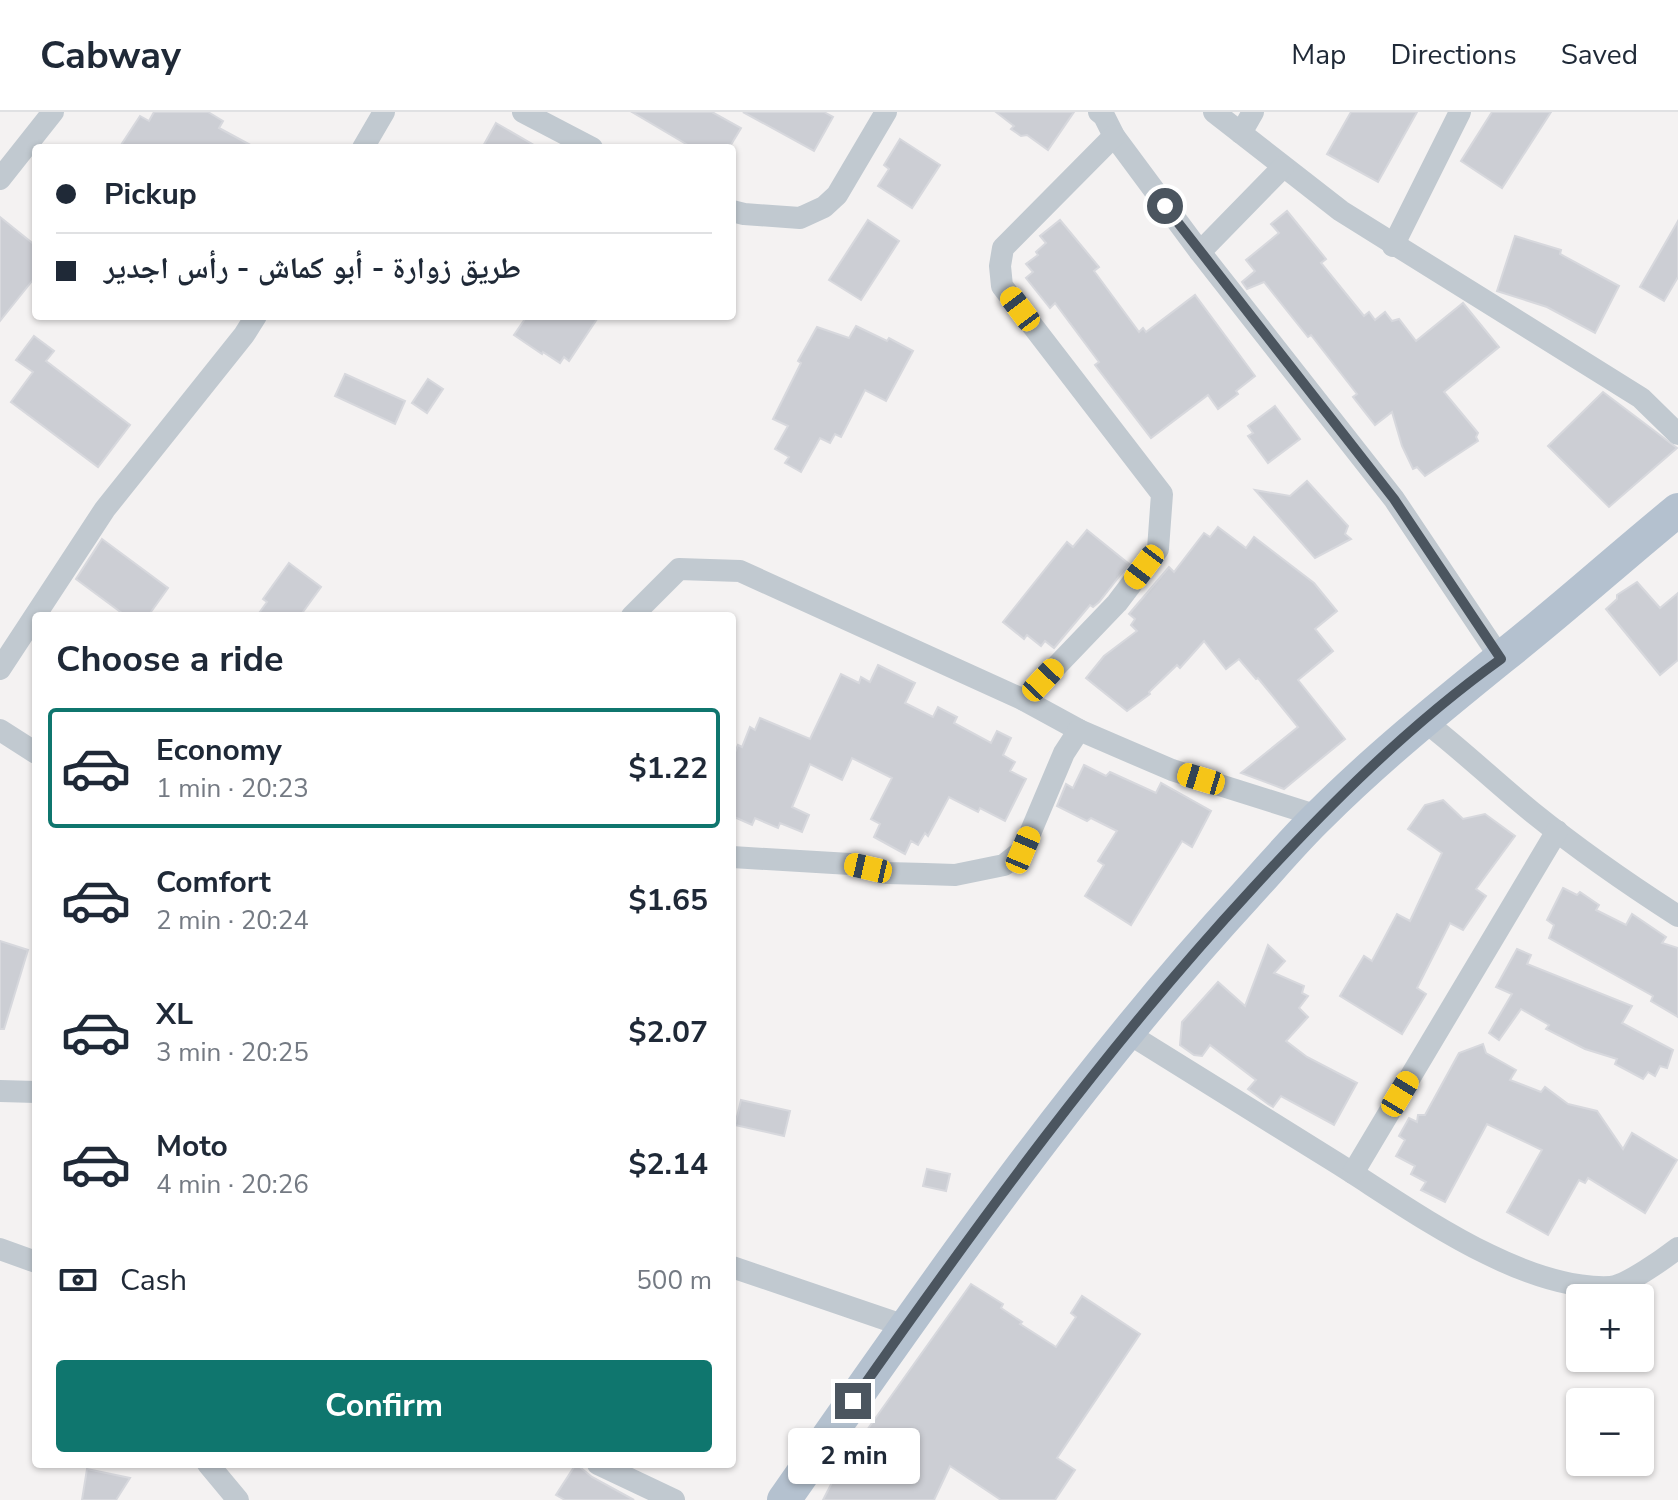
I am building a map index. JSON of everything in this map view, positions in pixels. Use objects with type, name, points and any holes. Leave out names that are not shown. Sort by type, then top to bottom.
[{"type":"main road","points":[[784,1500],[905,1326],[1078,1091],[1169,980],[1318,816],[1423,720],[1671,524]]},
{"type":"street","points":[[0,179],[53,112]]},
{"type":"street","points":[[365,144],[384,112]]},
{"type":"street","points":[[523,112],[584,144]]},
{"type":"street","points":[[736,212],[800,218],[824,207],[837,195],[886,112]]},
{"type":"street","points":[[1214,112],[1341,211],[1641,398],[1678,434]]},
{"type":"street","points":[[1241,133],[1253,112]]},
{"type":"street","points":[[1393,246],[1460,112]]},
{"type":"street","points":[[1103,113],[1114,136],[1200,252],[1394,499],[1501,659]]},
{"type":"street","points":[[1024,700],[1117,603],[1158,549],[1162,494],[1002,286],[1000,266],[1003,248],[1114,136]]},
{"type":"street","points":[[1200,252],[1283,167]]},
{"type":"street","points":[[37,612],[105,509],[253,320]]},
{"type":"street","points":[[636,612],[679,569],[740,571],[1024,700],[1079,730],[1172,770],[1318,816]]},
{"type":"street","points":[[0,669],[32,620]]},
{"type":"street","points":[[1423,720],[1557,831],[1628,885],[1678,916]]},
{"type":"street","points":[[0,730],[32,750]]},
{"type":"street","points":[[736,857],[850,864],[887,873],[955,875],[1004,865],[1023,850],[1064,753],[1079,730]]},
{"type":"street","points":[[1353,1173],[1557,831]]},
{"type":"street","points":[[1126,1032],[1407,1209],[1521,1271],[1558,1282],[1613,1287],[1660,1262],[1678,1248]]},
{"type":"street","points":[[0,1091],[32,1092]]},
{"type":"street","points":[[0,1249],[32,1261]]},
{"type":"street","points":[[736,1268],[905,1326]]},
{"type":"street","points":[[211,1468],[238,1500]]},
{"type":"street","points":[[606,1468],[674,1500]]},
{"type":"building","points":[[154,112],[208,112],[223,121],[219,128],[249,144],[122,144],[140,116],[149,121]]},
{"type":"building","points":[[632,112],[712,112],[741,128],[731,144],[686,144]]},
{"type":"building","points":[[743,112],[824,112],[833,117],[814,151]]},
{"type":"building","points":[[996,112],[1074,112],[1048,150],[1027,135],[1021,136],[1011,129],[1014,126]]},
{"type":"building","points":[[1351,112],[1417,112],[1378,182],[1327,154]]},
{"type":"building","points":[[1492,112],[1551,112],[1502,188],[1461,161]]},
{"type":"building","points":[[496,123],[532,144],[484,144]]},
{"type":"building","points":[[900,139],[940,165],[912,208],[878,186],[889,169],[884,165]]},
{"type":"building","points":[[1287,211],[1326,259],[1321,263],[1364,316],[1369,312],[1375,320],[1385,312],[1392,321],[1399,319],[1416,341],[1463,303],[1499,347],[1444,392],[1478,433],[1478,441],[1425,476],[1417,467],[1413,469],[1392,412],[1375,425],[1353,397],[1357,394],[1264,282],[1247,289],[1242,282],[1255,271],[1246,260],[1279,233],[1271,224]]},
{"type":"building","points":[[0,217],[32,243],[32,281],[0,321]]},
{"type":"building","points":[[868,220],[899,241],[861,300],[829,280]]},
{"type":"building","points":[[1060,220],[1099,267],[1094,271],[1139,332],[1143,328],[1146,332],[1195,295],[1255,376],[1218,409],[1208,395],[1151,438],[1095,365],[1099,362],[1055,303],[1050,308],[1026,278],[1033,272],[1026,264],[1038,255],[1036,252],[1046,243],[1040,236]]},
{"type":"building","points":[[1678,221],[1678,277],[1664,301],[1640,287]]},
{"type":"building","points":[[1515,236],[1561,250],[1560,254],[1619,286],[1595,333],[1547,307],[1497,291]]},
{"type":"building","points":[[524,320],[596,320],[569,361],[564,357],[560,363],[514,335]]},
{"type":"building","points":[[856,326],[913,351],[886,401],[865,390],[841,437],[835,434],[830,443],[820,438],[801,472],[785,463],[789,457],[775,449],[788,426],[773,419],[801,363],[798,361],[817,327],[849,338]]},
{"type":"building","points":[[34,336],[54,351],[46,361],[130,425],[98,467],[11,402],[33,372],[16,360]]},
{"type":"building","points":[[345,374],[405,401],[395,424],[335,396]]},
{"type":"building","points":[[428,379],[443,389],[427,413],[412,403]]},
{"type":"building","points":[[1603,392],[1677,448],[1609,507],[1548,446]]},
{"type":"building","points":[[1275,406],[1300,439],[1268,463],[1248,436],[1253,433],[1248,426]]},
{"type":"building","points":[[1307,481],[1348,526],[1345,534],[1351,539],[1315,558],[1255,490],[1290,496]]},
{"type":"building","points":[[1218,527],[1246,548],[1254,537],[1314,583],[1337,611],[1315,629],[1333,651],[1298,680],[1345,739],[1284,789],[1241,773],[1298,727],[1239,659],[1226,669],[1204,641],[1180,668],[1177,665],[1150,694],[1127,711],[1086,678],[1104,656],[1137,631],[1131,625],[1135,619],[1129,614],[1169,567],[1174,572],[1204,533],[1210,537]]},
{"type":"building","points":[[1087,530],[1129,564],[1099,602],[1093,607],[1090,605],[1054,648],[1045,641],[1041,646],[1027,635],[1024,639],[1003,622],[1067,542],[1073,547]]},
{"type":"building","points":[[102,539],[168,588],[151,612],[121,612],[76,579]]},
{"type":"building","points":[[289,563],[321,587],[303,612],[260,612],[267,602],[263,599]]},
{"type":"building","points":[[1637,582],[1660,608],[1678,593],[1678,660],[1660,675],[1606,609],[1617,599],[1617,595]]},
{"type":"building","points":[[878,665],[915,683],[905,703],[933,717],[938,707],[957,717],[954,723],[991,743],[997,731],[1011,738],[1003,755],[1015,762],[1010,771],[1026,779],[1005,821],[949,797],[928,836],[925,833],[918,845],[911,841],[905,854],[874,837],[880,824],[871,819],[892,778],[852,758],[842,780],[810,764],[792,807],[809,815],[802,832],[780,823],[778,828],[755,818],[752,825],[736,818],[736,750],[738,745],[742,747],[750,727],[755,730],[760,718],[810,739],[841,674],[859,683],[861,677],[870,682]]},
{"type":"building","points":[[1084,765],[1106,776],[1110,772],[1156,793],[1161,783],[1211,811],[1192,847],[1182,841],[1131,925],[1085,896],[1104,865],[1098,861],[1117,831],[1057,806],[1066,784],[1073,788]]},
{"type":"building","points":[[1443,800],[1463,819],[1485,814],[1515,836],[1476,889],[1486,896],[1463,930],[1450,923],[1417,988],[1426,994],[1402,1034],[1340,996],[1364,956],[1372,961],[1397,914],[1410,921],[1442,853],[1408,829],[1425,805]]},
{"type":"building","points":[[1563,888],[1577,895],[1580,892],[1599,905],[1596,910],[1626,925],[1632,914],[1666,937],[1662,943],[1678,948],[1678,1017],[1651,1001],[1653,996],[1549,938],[1554,925],[1547,920]]},
{"type":"building","points":[[0,941],[28,950],[4,1029],[0,1029]]},
{"type":"building","points":[[1268,945],[1285,961],[1274,973],[1304,986],[1302,993],[1308,996],[1299,1008],[1308,1017],[1286,1041],[1307,1057],[1357,1083],[1334,1125],[1281,1096],[1273,1107],[1268,1104],[1248,1089],[1256,1080],[1210,1045],[1202,1056],[1194,1055],[1180,1045],[1182,1022],[1218,982],[1245,1006]]},
{"type":"building","points":[[1517,949],[1531,955],[1527,964],[1632,1006],[1622,1023],[1673,1050],[1667,1068],[1660,1066],[1655,1076],[1648,1072],[1643,1079],[1615,1064],[1617,1059],[1585,1049],[1546,1029],[1549,1025],[1521,1009],[1499,1040],[1489,1033],[1512,994],[1496,987]]},
{"type":"building","points":[[1483,1044],[1486,1053],[1516,1070],[1510,1080],[1541,1092],[1545,1087],[1568,1104],[1597,1111],[1623,1149],[1632,1133],[1677,1160],[1645,1213],[1588,1178],[1585,1183],[1579,1180],[1548,1235],[1507,1212],[1542,1150],[1487,1124],[1445,1202],[1421,1190],[1426,1182],[1411,1174],[1415,1166],[1396,1156],[1405,1140],[1399,1136],[1409,1118],[1417,1122],[1418,1115],[1425,1115],[1459,1053]]},
{"type":"building","points":[[741,1100],[790,1111],[784,1136],[736,1125]]},
{"type":"building","points":[[927,1169],[950,1174],[946,1191],[923,1186]]},
{"type":"building","points":[[971,1284],[1003,1304],[1001,1308],[1022,1322],[1020,1324],[1056,1347],[1076,1317],[1071,1313],[1082,1296],[1140,1334],[1057,1458],[1075,1470],[1055,1500],[1001,1500],[950,1466],[934,1500],[823,1500],[857,1434],[862,1437]]},
{"type":"building","points":[[573,1468],[581,1468],[634,1500],[565,1500],[556,1495]]},
{"type":"building","points":[[87,1469],[130,1478],[116,1500],[82,1500]]},
{"type":"route","points":[[853,1401],[1078,1091],[1160,990],[1318,816],[1423,720],[1501,659],[1394,499],[1165,206]]}]
